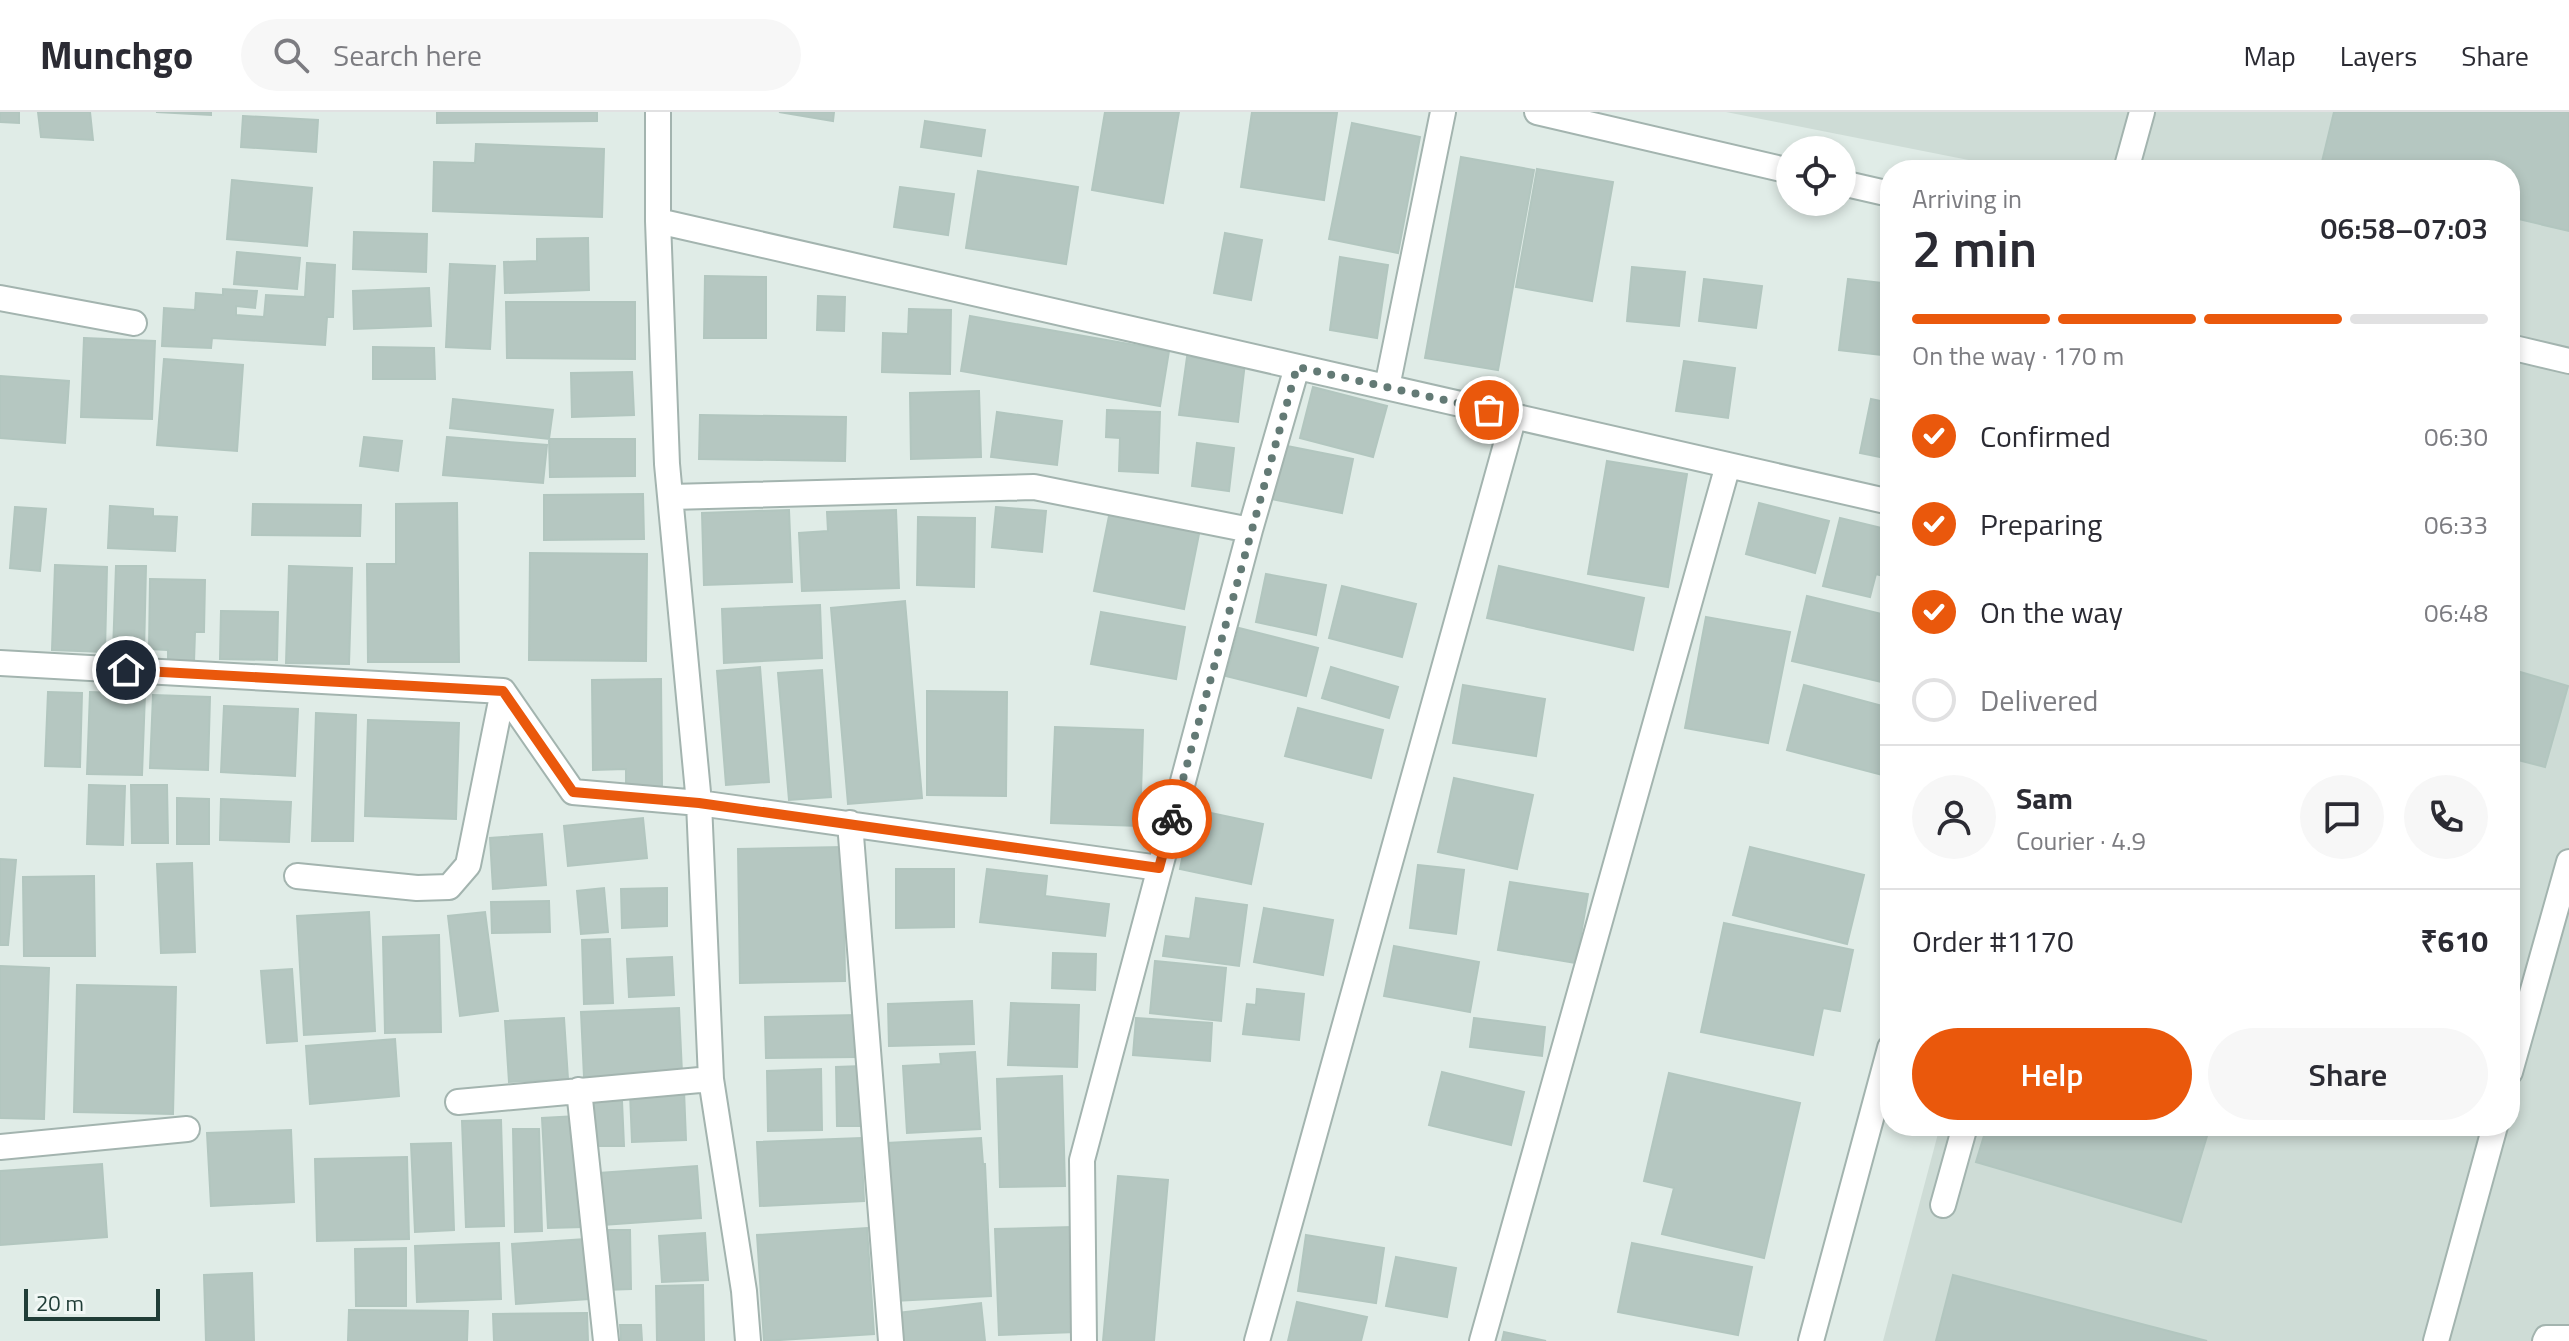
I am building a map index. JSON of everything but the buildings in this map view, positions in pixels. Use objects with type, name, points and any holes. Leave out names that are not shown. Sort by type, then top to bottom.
[{"type":"street","points":[[658,112],[658,221],[671,497],[699,803],[711,1079],[744,1291],[748,1341]]},
{"type":"street","points":[[1387,387],[1443,112]]},
{"type":"street","points":[[1537,112],[1776,168]]},
{"type":"street","points":[[2129,160],[2142,112]]},
{"type":"street","points":[[1856,186],[1880,192]]},
{"type":"street","points":[[658,221],[1880,500]]},
{"type":"street","points":[[0,298],[134,323]]},
{"type":"street","points":[[2520,349],[2569,361]]},
{"type":"street","points":[[1084,1341],[1082,1160],[1250,530],[1297,367]]},
{"type":"street","points":[[1257,1341],[1514,416]]},
{"type":"street","points":[[1482,1341],[1728,465]]},
{"type":"street","points":[[671,497],[1034,487],[1250,530]]},
{"type":"street","points":[[0,663],[503,691]]},
{"type":"street","points":[[503,691],[573,792],[699,803],[1159,868]]},
{"type":"street","points":[[297,876],[417,888],[449,887],[468,865],[503,691]]},
{"type":"street","points":[[850,823],[891,1341]]},
{"type":"street","points":[[2520,1036],[2569,862]]},
{"type":"street","points":[[458,1102],[711,1079]]},
{"type":"street","points":[[1811,1341],[1880,1085]]},
{"type":"street","points":[[579,1090],[606,1341]]},
{"type":"street","points":[[0,1147],[187,1129]]},
{"type":"street","points":[[1943,1205],[1962,1136]]},
{"type":"street","points":[[2436,1341],[2492,1136]]},
{"type":"lane","points":[[2544,1341],[2546,1337],[2569,1337]]},
{"type":"shaded area","points":[[1726,112],[2569,112],[2569,1341],[1883,1341],[1937,1136],[2520,1136],[2520,160],[1968,160]]},
{"type":"way so far","points":[[1172,819],[1297,367],[1489,410]]},
{"type":"route","points":[[126,670],[503,691],[573,792],[699,803],[1159,868],[1172,819]]}]
